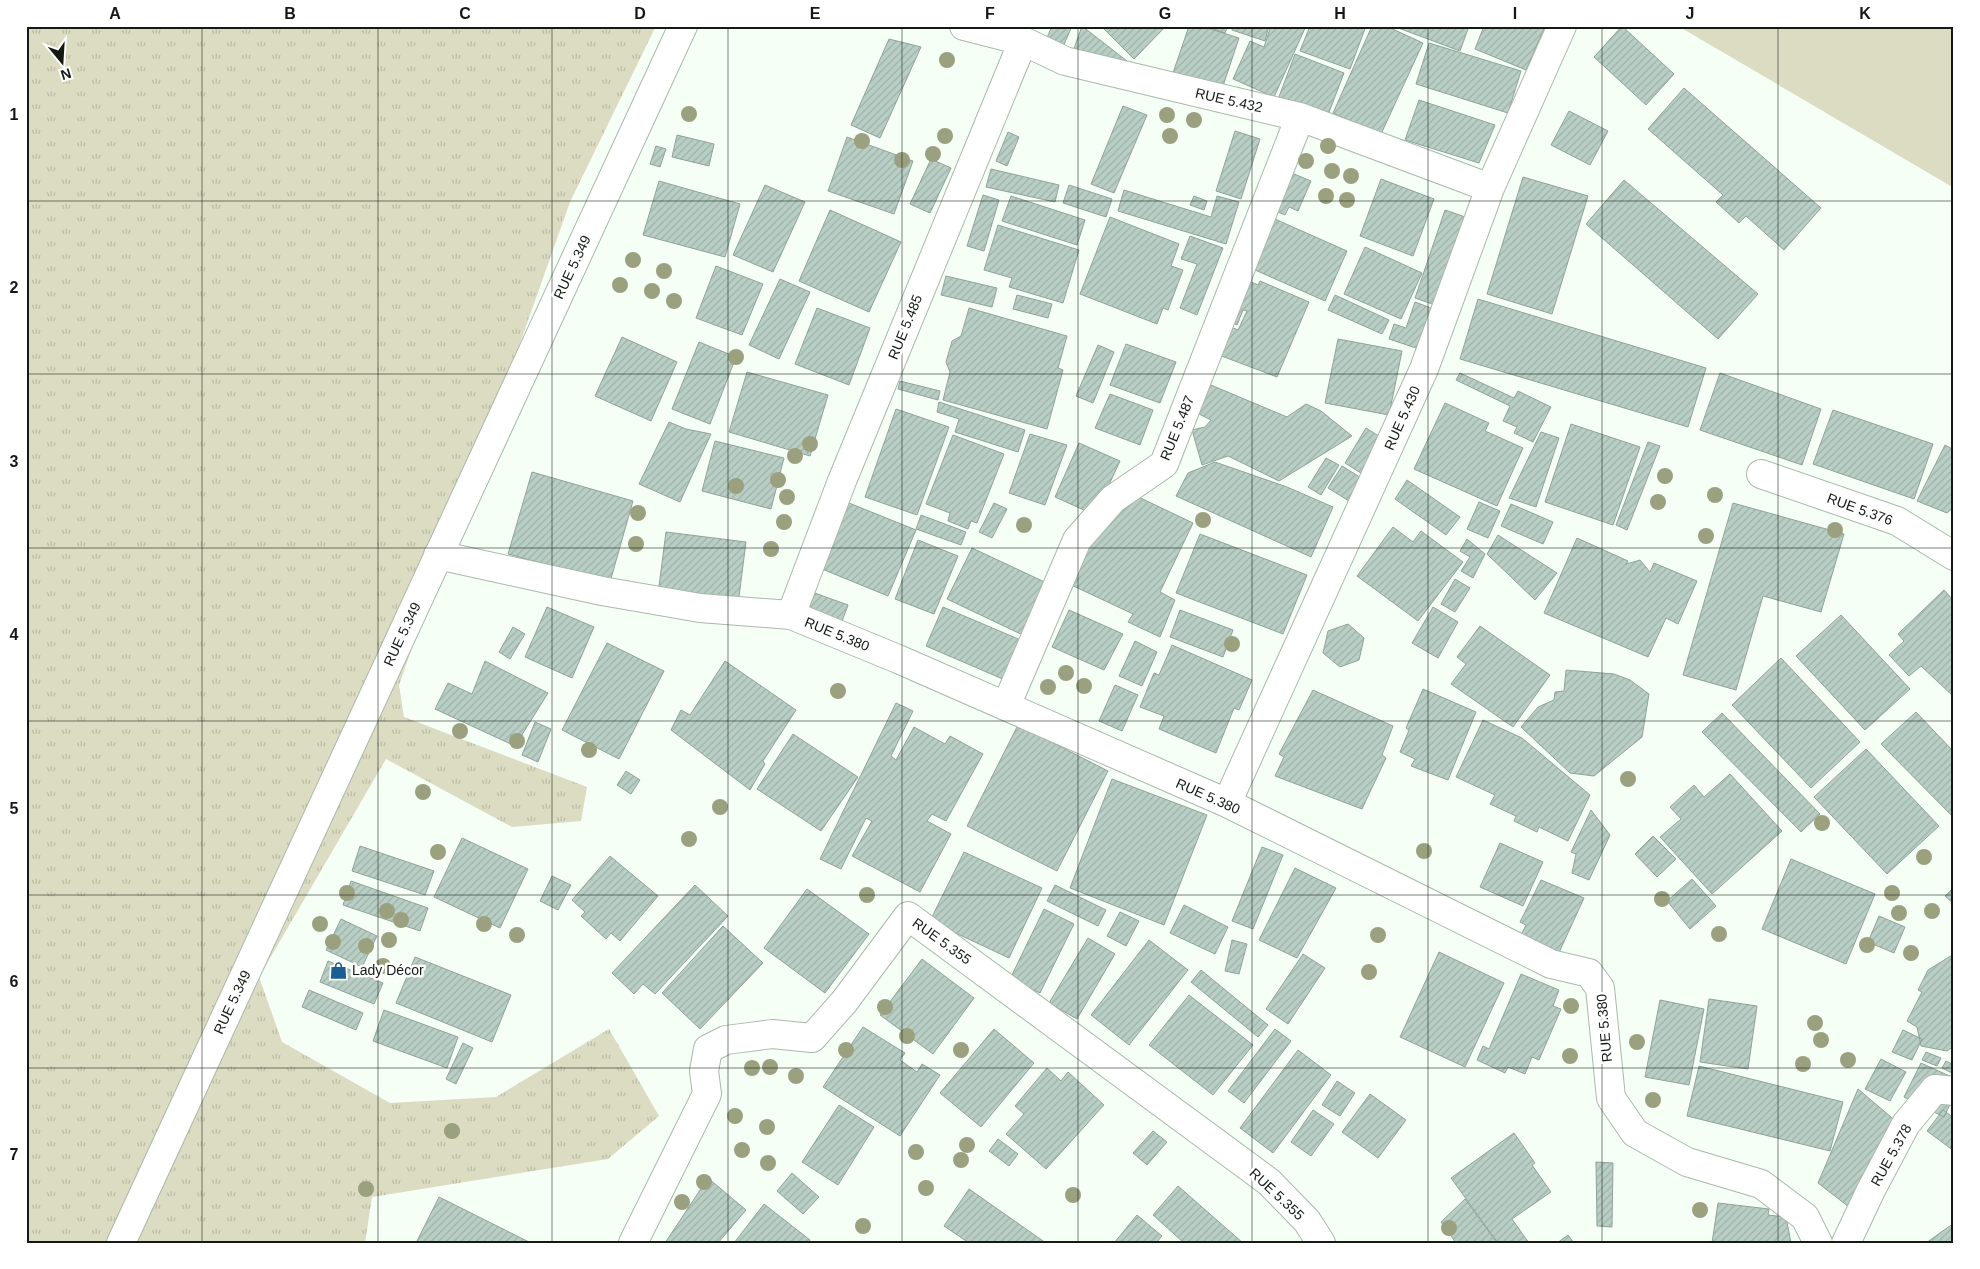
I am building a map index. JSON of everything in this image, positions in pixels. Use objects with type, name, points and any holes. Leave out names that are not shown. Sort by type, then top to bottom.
[{"type":"street","name":"RUE 5.349","points":[[121,1243],[683,26]]},
{"type":"street","name":"RUE 5.432","points":[[964,26],[1023,41],[1065,61],[1300,117],[1490,188]]},
{"type":"street","name":"RUE 5.430","points":[[1227,804],[1424,369],[1490,188],[1562,26]]},
{"type":"street","name":"RUE 5.485","points":[[791,615],[842,481],[1023,41]]},
{"type":"street","name":"RUE 5.487","points":[[1006,706],[1077,540],[1113,499],[1164,464],[1300,117]]},
{"type":"street","name":"RUE 5.376","points":[[1761,474],[1897,522],[1954,556]]},
{"type":"street","name":"RUE 5.380","points":[[438,556],[602,591],[681,604],[791,615],[898,659],[1227,804],[1551,964],[1589,974],[1600,988],[1611,1098],[1635,1133],[1687,1162],[1761,1184],[1805,1217],[1818,1243]]},
{"type":"street","name":"RUE 5.355","points":[[633,1243],[707,1094],[704,1071],[708,1049],[726,1040],[772,1034],[812,1038],[844,1002],[908,916],[1269,1182],[1308,1221],[1321,1243]]},
{"type":"street","name":"RUE 5.378","points":[[1846,1243],[1871,1190],[1906,1124],[1935,1089],[1954,1091]]},
{"type":"green space","points":[[26,26],[656,26],[570,202],[399,685],[404,717],[587,787],[581,821],[512,827],[386,759],[259,977],[282,1042],[390,1103],[496,1097],[609,1029],[659,1116],[608,1159],[372,1197],[365,1243],[26,1243]]},
{"type":"green space","points":[[1678,26],[1954,26],[1954,188]]},
{"type":"building","points":[[1052,26],[1072,26],[1063,47],[1046,40]]},
{"type":"building","points":[[1082,26],[1127,61],[1120,68],[1071,57]]},
{"type":"building","points":[[1101,26],[1166,26],[1134,59]]},
{"type":"building","points":[[1189,26],[1201,26],[1239,38],[1221,92],[1172,76]]},
{"type":"building","points":[[1205,26],[1228,26],[1225,33]]},
{"type":"building","points":[[1233,26],[1269,26],[1265,41],[1232,30]]},
{"type":"building","points":[[1271,26],[1306,26],[1274,97],[1233,79],[1250,41],[1264,47]]},
{"type":"building","points":[[1310,26],[1366,26],[1350,69],[1300,51]]},
{"type":"building","points":[[1372,26],[1386,26],[1423,43],[1381,134],[1333,113]]},
{"type":"building","points":[[1393,26],[1469,26],[1460,51]]},
{"type":"building","points":[[1484,26],[1545,26],[1526,70],[1475,49]]},
{"type":"building","points":[[1622,26],[1674,74],[1646,105],[1594,57]]},
{"type":"building","points":[[889,39],[921,47],[880,138],[851,125]]},
{"type":"building","points":[[1429,43],[1521,71],[1508,113],[1416,84]]},
{"type":"building","points":[[1295,54],[1344,73],[1326,120],[1277,102]]},
{"type":"building","points":[[1684,88],[1821,208],[1784,250],[1746,216],[1739,223],[1716,202],[1723,195],[1648,129]]},
{"type":"building","points":[[1419,100],[1495,125],[1479,163],[1405,140]]},
{"type":"building","points":[[1123,106],[1147,115],[1114,193],[1091,184]]},
{"type":"building","points":[[1569,111],[1608,131],[1590,165],[1551,145]]},
{"type":"building","points":[[1235,131],[1260,139],[1241,199],[1216,191]]},
{"type":"building","points":[[1008,132],[1019,137],[1007,166],[996,161]]},
{"type":"building","points":[[677,135],[714,144],[709,166],[672,157]]},
{"type":"building","points":[[847,137],[913,161],[894,214],[828,191]]},
{"type":"building","points":[[656,146],[666,149],[660,167],[650,164]]},
{"type":"building","points":[[931,159],[951,168],[930,213],[910,204]]},
{"type":"building","points":[[991,169],[1059,185],[1055,202],[986,187]]},
{"type":"building","points":[[1287,171],[1311,181],[1298,211],[1289,207],[1285,215],[1271,209]]},
{"type":"building","points":[[1523,177],[1588,196],[1552,314],[1487,294]]},
{"type":"building","points":[[1381,179],[1434,199],[1413,256],[1360,236]]},
{"type":"building","points":[[1624,180],[1758,294],[1718,339],[1586,224]]},
{"type":"building","points":[[659,181],[740,204],[725,257],[643,235]]},
{"type":"building","points":[[765,185],[805,202],[773,272],[733,255]]},
{"type":"building","points":[[1069,185],[1112,199],[1106,217],[1063,203]]},
{"type":"building","points":[[1124,190],[1211,217],[1217,196],[1239,202],[1226,244],[1118,211]]},
{"type":"building","points":[[983,195],[999,200],[984,251],[967,246]]},
{"type":"building","points":[[1011,196],[1085,220],[1077,245],[1002,221]]},
{"type":"building","points":[[1194,196],[1207,201],[1204,210],[1190,205]]},
{"type":"building","points":[[830,210],[901,242],[869,312],[799,281]]},
{"type":"building","points":[[1445,210],[1471,219],[1441,307],[1415,298]]},
{"type":"building","points":[[1268,216],[1347,251],[1325,301],[1246,266]]},
{"type":"building","points":[[1110,217],[1179,244],[1171,266],[1183,270],[1168,310],[1163,308],[1157,324],[1080,294]]},
{"type":"building","points":[[998,225],[1079,250],[1063,303],[1009,287],[1012,278],[984,270]]},
{"type":"building","points":[[1190,236],[1223,248],[1197,315],[1180,308],[1197,264],[1181,259]]},
{"type":"building","points":[[1365,247],[1422,273],[1401,319],[1344,294]]},
{"type":"building","points":[[716,266],[763,284],[742,335],[696,318]]},
{"type":"building","points":[[946,276],[997,288],[992,307],[941,295]]},
{"type":"building","points":[[1242,278],[1258,285],[1260,281],[1309,302],[1277,377],[1211,352],[1224,324],[1238,330],[1247,311],[1243,310],[1237,325],[1225,319]]},
{"type":"building","points":[[780,279],[810,292],[779,359],[749,345]]},
{"type":"building","points":[[1017,295],[1052,304],[1048,318],[1013,309]]},
{"type":"building","points":[[1335,295],[1389,320],[1382,334],[1328,310]]},
{"type":"building","points":[[1478,299],[1706,368],[1688,427],[1460,359]]},
{"type":"building","points":[[1415,302],[1442,312],[1428,352],[1389,339],[1394,324],[1406,328]]},
{"type":"building","points":[[817,308],[870,328],[849,385],[795,364]]},
{"type":"building","points":[[969,308],[1067,336],[1058,368],[1063,370],[1047,429],[943,400],[950,372],[946,362],[952,341],[961,336]]},
{"type":"building","points":[[622,337],[677,362],[651,421],[595,396]]},
{"type":"building","points":[[1338,339],[1402,351],[1389,415],[1325,403]]},
{"type":"building","points":[[699,342],[736,357],[710,424],[672,409]]},
{"type":"building","points":[[1126,344],[1176,362],[1160,403],[1110,385]]},
{"type":"building","points":[[1098,345],[1114,352],[1093,403],[1076,396]]},
{"type":"building","points":[[747,372],[828,395],[810,456],[729,432]]},
{"type":"building","points":[[1460,373],[1514,398],[1518,391],[1551,407],[1533,442],[1514,433],[1517,427],[1503,421],[1510,406],[1456,380]]},
{"type":"building","points":[[1720,373],[1821,409],[1802,465],[1700,430]]},
{"type":"building","points":[[1199,380],[1287,417],[1306,404],[1321,411],[1352,436],[1279,481],[1228,456],[1202,465],[1192,430],[1205,427],[1211,420],[1191,410]]},
{"type":"building","points":[[900,381],[940,391],[938,400],[898,389]]},
{"type":"building","points":[[1110,394],[1153,410],[1140,445],[1095,428]]},
{"type":"building","points":[[939,402],[1025,430],[1018,452],[955,432],[959,419],[937,412]]},
{"type":"building","points":[[1445,403],[1489,423],[1485,431],[1523,448],[1497,506],[1414,469]]},
{"type":"building","points":[[896,409],[949,427],[917,515],[865,497]]},
{"type":"building","points":[[1833,410],[1933,444],[1914,499],[1813,464]]},
{"type":"building","points":[[669,422],[686,429],[711,434],[680,502],[639,484]]},
{"type":"building","points":[[1571,424],[1640,447],[1613,525],[1545,502]]},
{"type":"building","points":[[1366,428],[1385,440],[1364,475],[1345,463]]},
{"type":"building","points":[[1541,432],[1559,438],[1536,507],[1509,498]]},
{"type":"building","points":[[1030,434],[1067,445],[1045,505],[1009,493]]},
{"type":"building","points":[[953,435],[1004,454],[977,523],[971,521],[968,529],[948,521],[950,513],[926,504]]},
{"type":"building","points":[[715,441],[784,458],[771,509],[702,491]]},
{"type":"building","points":[[1648,442],[1660,446],[1627,530],[1616,525]]},
{"type":"building","points":[[1079,443],[1120,461],[1095,515],[1055,497]]},
{"type":"building","points":[[1945,445],[1954,450],[1954,507],[1947,513],[1917,501]]},
{"type":"building","points":[[1326,458],[1339,465],[1321,495],[1308,487]]},
{"type":"building","points":[[1215,462],[1287,487],[1333,507],[1311,557],[1176,496],[1188,473]]},
{"type":"building","points":[[1342,466],[1363,479],[1349,501],[1328,488]]},
{"type":"building","points":[[532,472],[633,501],[610,582],[508,554]]},
{"type":"building","points":[[1407,480],[1460,517],[1446,535],[1395,499]]},
{"type":"building","points":[[1128,492],[1193,523],[1160,592],[1175,600],[1160,637],[1128,622],[1133,614],[1065,582],[1108,502]]},
{"type":"building","points":[[1479,502],[1500,511],[1488,538],[1467,529]]},
{"type":"building","points":[[849,503],[916,530],[888,596],[822,569]]},
{"type":"building","points":[[994,503],[1007,509],[992,538],[979,532]]},
{"type":"building","points":[[1733,503],[1844,534],[1821,612],[1763,596],[1736,690],[1683,675]]},
{"type":"building","points":[[1511,504],[1553,522],[1543,544],[1501,526]]},
{"type":"building","points":[[921,515],[966,532],[961,545],[916,529]]},
{"type":"building","points":[[1393,527],[1413,542],[1421,531],[1463,562],[1418,621],[1357,576]]},
{"type":"building","points":[[666,532],[746,542],[737,612],[657,602]]},
{"type":"building","points":[[1200,534],[1307,575],[1283,634],[1176,593]]},
{"type":"building","points":[[1498,535],[1557,573],[1535,600],[1487,554]]},
{"type":"building","points":[[1577,538],[1628,561],[1626,564],[1640,560],[1650,572],[1654,563],[1697,581],[1678,624],[1666,618],[1648,657],[1544,613]]},
{"type":"building","points":[[1467,539],[1485,554],[1473,578],[1461,571],[1470,557],[1460,551]]},
{"type":"building","points":[[918,540],[958,556],[934,614],[895,599]]},
{"type":"building","points":[[972,548],[1051,585],[1027,637],[947,599]]},
{"type":"building","points":[[1455,579],[1470,588],[1455,612],[1441,604]]},
{"type":"building","points":[[1944,590],[1954,601],[1954,697],[1921,666],[1909,676],[1889,655],[1904,641],[1898,634]]},
{"type":"building","points":[[812,592],[848,605],[841,624],[805,612]]},
{"type":"building","points":[[547,607],[594,627],[572,678],[525,657]]},
{"type":"building","points":[[943,607],[1023,641],[1005,680],[926,646]]},
{"type":"building","points":[[1433,607],[1458,622],[1438,658],[1412,643]]},
{"type":"building","points":[[1069,610],[1123,634],[1104,670],[1052,647]]},
{"type":"building","points":[[1180,610],[1233,630],[1223,657],[1170,637]]},
{"type":"building","points":[[1841,615],[1910,689],[1865,730],[1796,656]]},
{"type":"building","points":[[1348,624],[1364,638],[1359,660],[1340,667],[1323,653],[1328,631]]},
{"type":"building","points":[[1480,626],[1550,675],[1513,727],[1451,684],[1466,664],[1457,657]]},
{"type":"building","points":[[513,627],[525,634],[510,659],[499,652]]},
{"type":"building","points":[[1135,641],[1157,652],[1142,686],[1119,676]]},
{"type":"building","points":[[607,643],[664,671],[619,759],[562,730]]},
{"type":"building","points":[[1172,645],[1252,680],[1239,710],[1234,708],[1216,753],[1159,729],[1164,716],[1140,707],[1154,673],[1159,675]]},
{"type":"building","points":[[1781,658],[1860,742],[1811,788],[1732,705]]},
{"type":"building","points":[[485,661],[548,693],[515,746],[435,709],[448,683],[472,694]]},
{"type":"building","points":[[725,661],[796,710],[763,761],[765,764],[750,790],[671,730],[681,710],[690,715]]},
{"type":"building","points":[[1566,670],[1614,674],[1630,680],[1649,694],[1642,737],[1594,776],[1570,773],[1521,727],[1538,707],[1554,700],[1555,692],[1564,691]]},
{"type":"building","points":[[1115,685],[1138,695],[1122,731],[1099,721]]},
{"type":"building","points":[[1423,689],[1476,712],[1448,780],[1411,766],[1415,759],[1400,752],[1409,730],[1406,728]]},
{"type":"building","points":[[1313,690],[1393,726],[1382,755],[1386,758],[1362,809],[1275,776],[1284,757],[1279,754]]},
{"type":"building","points":[[896,703],[913,711],[891,756],[896,760],[914,727],[945,744],[950,736],[983,754],[946,821],[932,814],[927,821],[951,834],[920,892],[852,856],[872,821],[866,818],[841,869],[820,859]]},
{"type":"building","points":[[1916,712],[1954,752],[1954,818],[1881,744]]},
{"type":"building","points":[[1722,713],[1820,814],[1801,832],[1702,732]]},
{"type":"building","points":[[1483,720],[1522,738],[1590,795],[1568,841],[1539,827],[1537,832],[1514,821],[1516,816],[1490,804],[1495,795],[1456,777]]},
{"type":"building","points":[[535,722],[551,729],[538,762],[522,755]]},
{"type":"building","points":[[1018,725],[1108,771],[1057,871],[967,826]]},
{"type":"building","points":[[793,734],[858,777],[821,831],[757,789]]},
{"type":"building","points":[[1866,749],[1939,826],[1887,874],[1814,797]]},
{"type":"building","points":[[626,771],[640,780],[631,794],[617,785]]},
{"type":"building","points":[[1730,774],[1782,831],[1712,894],[1660,837],[1681,819],[1670,807],[1694,785],[1704,797]]},
{"type":"building","points":[[1112,779],[1207,815],[1164,925],[1070,888]]},
{"type":"building","points":[[1591,810],[1610,835],[1589,880],[1572,873],[1576,854],[1571,852]]},
{"type":"building","points":[[1653,836],[1676,859],[1657,877],[1635,854]]},
{"type":"building","points":[[462,838],[528,869],[500,928],[434,897]]},
{"type":"building","points":[[1500,843],[1543,862],[1523,906],[1480,887]]},
{"type":"building","points":[[360,846],[434,871],[425,895],[352,871]]},
{"type":"building","points":[[1262,847],[1283,855],[1253,929],[1232,921]]},
{"type":"building","points":[[964,852],[1042,888],[1009,958],[930,921]]},
{"type":"building","points":[[610,856],[658,896],[620,941],[611,933],[606,939],[581,916],[585,912],[572,900]]},
{"type":"building","points":[[1791,859],[1875,894],[1846,964],[1762,929]]},
{"type":"building","points":[[1295,868],[1336,888],[1297,958],[1259,940]]},
{"type":"building","points":[[552,876],[571,885],[558,910],[540,901]]},
{"type":"building","points":[[1692,879],[1716,906],[1690,929],[1667,901]]},
{"type":"building","points":[[1541,880],[1584,898],[1557,957],[1518,941],[1526,925],[1520,922]]},
{"type":"building","points":[[351,881],[428,908],[420,931],[343,905]]},
{"type":"building","points":[[695,885],[728,916],[655,994],[643,984],[634,994],[612,973]]},
{"type":"building","points":[[1055,885],[1106,910],[1098,926],[1047,901]]},
{"type":"building","points":[[1954,887],[1954,904],[1945,896]]},
{"type":"building","points":[[807,889],[869,934],[825,993],[764,948]]},
{"type":"building","points":[[1184,905],[1228,927],[1215,954],[1170,933]]},
{"type":"building","points":[[1044,909],[1074,924],[1040,993],[1010,979]]},
{"type":"building","points":[[1120,912],[1139,921],[1126,946],[1107,936]]},
{"type":"building","points":[[1879,916],[1905,927],[1894,953],[1868,942]]},
{"type":"building","points":[[341,919],[377,936],[362,967],[326,950]]},
{"type":"building","points":[[723,926],[763,963],[700,1029],[662,993]]},
{"type":"building","points":[[1088,938],[1115,954],[1077,1019],[1049,1003]]},
{"type":"building","points":[[1149,940],[1188,970],[1129,1045],[1091,1015]]},
{"type":"building","points":[[1232,940],[1247,944],[1239,974],[1225,971]]},
{"type":"building","points":[[1439,952],[1504,983],[1465,1067],[1400,1037]]},
{"type":"building","points":[[1303,954],[1325,968],[1288,1024],[1266,1009]]},
{"type":"building","points":[[1954,954],[1954,1046],[1947,1051],[1921,1046],[1917,1027],[1907,1021],[1922,992],[1918,990],[1928,970]]},
{"type":"building","points":[[415,957],[511,995],[492,1042],[396,1003]]},
{"type":"building","points":[[922,959],[974,998],[933,1054],[880,1015]]},
{"type":"building","points":[[328,961],[383,983],[374,1004],[320,982]]},
{"type":"building","points":[[1201,970],[1268,1025],[1258,1037],[1191,982]]},
{"type":"building","points":[[1521,974],[1559,990],[1553,1006],[1561,1009],[1539,1060],[1532,1057],[1525,1074],[1508,1067],[1505,1073],[1477,1060],[1483,1046],[1489,1049]]},
{"type":"building","points":[[309,990],[363,1013],[356,1030],[302,1007]]},
{"type":"building","points":[[1189,995],[1253,1045],[1213,1095],[1149,1045]]},
{"type":"building","points":[[1709,999],[1757,1006],[1748,1069],[1700,1062]]},
{"type":"building","points":[[1660,1000],[1704,1009],[1689,1085],[1645,1077]]},
{"type":"building","points":[[384,1010],[458,1037],[447,1068],[373,1041]]},
{"type":"building","points":[[863,1027],[905,1053],[900,1060],[917,1072],[922,1064],[940,1075],[900,1136],[823,1087]]},
{"type":"building","points":[[994,1029],[1034,1063],[981,1127],[940,1093]]},
{"type":"building","points":[[1275,1029],[1291,1041],[1244,1103],[1228,1091]]},
{"type":"building","points":[[1903,1030],[1922,1039],[1912,1060],[1892,1052]]},
{"type":"building","points":[[463,1043],[473,1048],[456,1084],[446,1079]]},
{"type":"building","points":[[1298,1050],[1331,1075],[1273,1153],[1240,1128]]},
{"type":"building","points":[[1926,1052],[1941,1058],[1937,1066],[1922,1060]]},
{"type":"building","points":[[1881,1059],[1906,1072],[1890,1101],[1865,1089]]},
{"type":"building","points":[[1946,1061],[1954,1065],[1954,1074],[1942,1068]]},
{"type":"building","points":[[1921,1063],[1954,1078],[1954,1096],[1944,1117],[1904,1097]]},
{"type":"building","points":[[1699,1066],[1843,1102],[1830,1151],[1687,1116]]},
{"type":"building","points":[[1047,1068],[1061,1081],[1068,1072],[1104,1105],[1046,1169],[1006,1134],[1024,1114],[1015,1106]]},
{"type":"building","points":[[1337,1081],[1355,1093],[1340,1116],[1322,1105]]},
{"type":"building","points":[[1858,1089],[1898,1123],[1858,1214],[1818,1183]]},
{"type":"building","points":[[1370,1094],[1406,1120],[1378,1158],[1342,1132]]},
{"type":"building","points":[[839,1105],[874,1127],[838,1185],[802,1162]]},
{"type":"building","points":[[1313,1110],[1334,1124],[1311,1156],[1291,1142]]},
{"type":"building","points":[[1943,1110],[1954,1118],[1954,1151],[1927,1131]]},
{"type":"building","points":[[1153,1131],[1167,1142],[1147,1165],[1133,1153]]},
{"type":"building","points":[[1514,1133],[1535,1163],[1532,1165],[1551,1192],[1512,1219],[1529,1243],[1498,1243],[1451,1178]]},
{"type":"building","points":[[998,1139],[1018,1154],[1009,1166],[989,1151]]},
{"type":"building","points":[[1596,1162],[1613,1163],[1612,1227],[1597,1226]]},
{"type":"building","points":[[792,1173],[819,1197],[803,1214],[777,1191]]},
{"type":"building","points":[[708,1178],[746,1210],[718,1243],[665,1243]]},
{"type":"building","points":[[1178,1186],[1243,1243],[1184,1243],[1153,1215]]},
{"type":"building","points":[[969,1189],[1046,1243],[969,1243],[944,1226]]},
{"type":"building","points":[[439,1197],[531,1243],[416,1243]]},
{"type":"building","points":[[1465,1199],[1497,1243],[1456,1243],[1441,1222]]},
{"type":"building","points":[[1718,1203],[1769,1209],[1768,1215],[1786,1217],[1791,1243],[1712,1243]]},
{"type":"building","points":[[764,1204],[810,1240],[808,1243],[734,1243]]},
{"type":"building","points":[[1137,1215],[1162,1236],[1156,1243],[1114,1243]]},
{"type":"building","points":[[1954,1223],[1954,1243],[1926,1243]]},
{"type":"building","points":[[1568,1235],[1574,1243],[1557,1243]]},
{"type":"place","name":"Lady Décor","points":[[338,970]]}]
